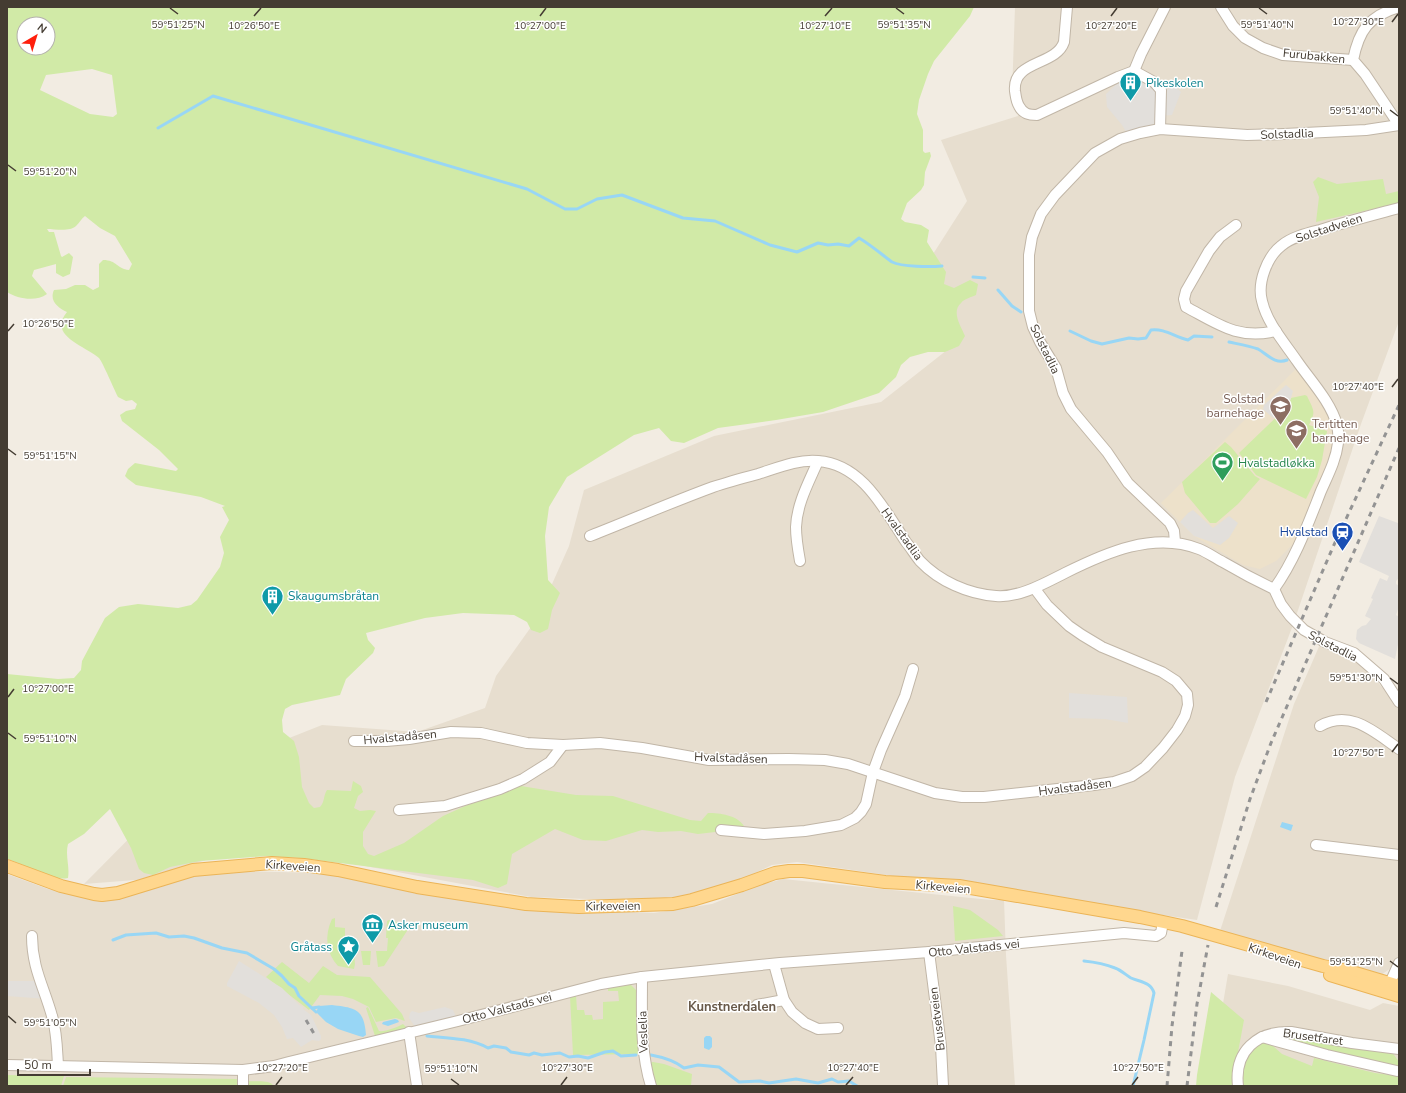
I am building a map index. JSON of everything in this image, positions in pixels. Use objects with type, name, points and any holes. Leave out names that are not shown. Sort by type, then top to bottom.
[{"type":"main road","name":"Kirkeveien","points":[[7,866],[61,886],[102,895],[118,893],[193,870],[272,863],[304,865],[338,870],[417,887],[526,904],[590,907],[673,904],[700,898],[775,873],[796,871],[885,882],[959,886],[1105,910],[1163,922],[1221,937],[1330,975],[1396,986]]},
{"type":"street","points":[[1067,7],[1064,42],[1062,47],[1057,53],[1024,69],[1018,75],[1015,87],[1016,100],[1019,108],[1024,113],[1037,115],[1134,71],[1165,7]]},
{"type":"street","name":"Furubakken","points":[[1221,7],[1233,26],[1245,38],[1263,48],[1283,55],[1353,60]]},
{"type":"street","points":[[1399,7],[1379,15],[1365,27],[1356,44],[1353,60],[1365,74],[1399,125]]},
{"type":"street","points":[[1134,71],[1154,82],[1161,90],[1160,129]]},
{"type":"street","name":"Solstadlia","points":[[1175,542],[1174,531],[1170,523],[1128,483],[1107,452],[1071,409],[1056,368],[1040,342],[1033,327],[1029,311],[1029,255],[1032,237],[1041,214],[1049,202],[1095,153],[1107,145],[1128,136],[1160,129],[1247,135],[1366,130],[1399,125]]},
{"type":"street","name":"Solstadveien","points":[[1274,589],[1287,569],[1308,522],[1335,458],[1339,441],[1337,424],[1328,406],[1276,331],[1265,311],[1261,288],[1266,269],[1272,257],[1281,246],[1308,233],[1399,208]]},
{"type":"street","points":[[1236,225],[1220,237],[1209,251],[1186,291],[1184,299],[1186,307],[1238,332],[1250,334],[1276,331]]},
{"type":"street","points":[[800,561],[796,527],[798,514],[802,499],[818,461]]},
{"type":"street","name":"Hvalstadlia","points":[[590,536],[715,486],[796,462],[818,461],[838,464],[856,475],[872,493],[919,560],[936,574],[953,584],[974,593],[998,597],[1035,589],[1099,556],[1124,547],[1142,544],[1175,542]]},
{"type":"street","points":[[1175,542],[1199,549],[1274,589]]},
{"type":"street","name":"Hvalstadåsen","points":[[354,741],[386,741],[451,732],[481,733],[527,743],[563,745],[600,743],[617,744],[709,760],[825,760],[848,764],[935,793],[962,797],[984,798],[1114,782],[1132,776],[1145,767],[1177,730],[1185,716],[1188,705],[1187,694],[1176,681],[1162,672],[1102,648],[1082,635],[1070,626],[1047,604],[1035,589]]},
{"type":"street","name":"Solstadlia","points":[[1274,589],[1281,604],[1290,616],[1304,630],[1325,642],[1354,654],[1396,688],[1399,702]]},
{"type":"street","points":[[721,830],[764,834],[812,830],[841,825],[854,818],[861,812],[868,798],[873,772],[905,696],[913,669]]},
{"type":"street","points":[[1320,726],[1330,720],[1346,719],[1364,725],[1399,749]]},
{"type":"street","points":[[399,810],[445,806],[500,789],[523,778],[550,762],[563,745]]},
{"type":"street","points":[[1316,845],[1399,855]]},
{"type":"street","name":"Otto Valstads vei","points":[[7,1065],[243,1070],[274,1066],[601,984],[642,977],[1124,933],[1156,936],[1161,932],[1163,922]]},
{"type":"street","points":[[32,936],[32,951],[35,965],[56,1034],[58,1066]]},
{"type":"street","name":"Brusetveien","points":[[929,952],[941,1046],[943,1086]]},
{"type":"street","points":[[1396,986],[1399,963]]},
{"type":"street","points":[[774,964],[784,1000],[792,1012],[805,1023],[818,1029],[838,1028]]},
{"type":"street","name":"Veslelia","points":[[642,977],[643,1051],[651,1086]]},
{"type":"street","points":[[757,1005],[784,1000]]},
{"type":"street","points":[[409,1032],[417,1086]]},
{"type":"street","name":"Brusetfaret","points":[[1238,1086],[1237,1070],[1242,1057],[1251,1044],[1262,1037],[1281,1032],[1291,1032],[1352,1043],[1399,1049]]},
{"type":"street","points":[[1262,1037],[1327,1055],[1397,1071]]},
{"type":"street","points":[[242,1086],[243,1070]]},
{"type":"shaded area","points":[[1015,7],[1399,7],[1399,321],[1361,424],[1293,625],[1235,777],[1197,920],[797,862],[772,865],[745,878],[691,896],[617,900],[531,897],[306,855],[215,857],[148,879],[84,884],[189,778],[322,725],[417,732],[485,708],[496,676],[536,620],[569,546],[584,490],[714,436],[881,402],[961,339],[926,265],[967,201],[941,140],[1018,116],[1012,94]]},
{"type":"shaded area","points":[[1134,71],[1161,90],[1176,87],[1181,92],[1172,115],[1161,116],[1160,129],[1128,135],[1107,107],[1106,94],[1123,78]]},
{"type":"shaded area","points":[[1297,368],[1321,401],[1329,416],[1334,437],[1333,448],[1297,540],[1276,561],[1260,569],[1243,565],[1194,536],[1161,503]]},
{"type":"shaded area","points":[[1286,385],[1293,391],[1290,401],[1273,418],[1263,409],[1264,405]]},
{"type":"shaded area","points":[[1193,510],[1213,528],[1229,516],[1238,523],[1229,538],[1220,545],[1194,536],[1180,522]]},
{"type":"shaded area","points":[[1379,516],[1398,523],[1399,521],[1399,578],[1396,581],[1396,584],[1399,586],[1399,606],[1396,615],[1399,617],[1399,639],[1395,659],[1359,643],[1356,639],[1357,630],[1366,625],[1371,619],[1365,616],[1380,578],[1387,581],[1389,576],[1359,562]]},
{"type":"shaded area","points":[[1321,642],[1362,664],[1393,700],[1399,698],[1399,971],[1391,968],[1381,975],[1307,958],[1220,931],[1294,704]]},
{"type":"shaded area","points":[[1069,693],[1127,697],[1128,723],[1105,719],[1069,718]]},
{"type":"shaded area","points":[[232,871],[327,873],[534,907],[654,913],[712,904],[760,885],[783,879],[991,900],[1004,900],[1006,955],[1015,1086],[7,1086],[7,874],[48,889],[110,900],[173,879]]},
{"type":"shaded area","points":[[239,961],[282,988],[299,1005],[303,1007],[303,1009],[311,1015],[321,1039],[319,1041],[312,1040],[301,1047],[293,1038],[287,1039],[282,1027],[274,1015],[259,1003],[227,986],[227,983]]},
{"type":"shaded area","points":[[1228,974],[1288,986],[1370,1010],[1383,1003],[1399,1006],[1399,1086],[1209,1086]]},
{"type":"shaded area","points":[[7,981],[39,981],[47,999],[7,996]]},
{"type":"shaded area","points":[[445,1007],[453,1010],[458,1021],[418,1031],[409,1018],[412,1011],[419,1013]]},
{"type":"green space","points":[[7,7],[974,7],[970,16],[934,61],[919,100],[917,114],[923,130],[923,151],[925,153],[930,152],[931,156],[925,172],[924,185],[921,190],[907,203],[901,219],[905,222],[921,225],[929,230],[927,242],[946,272],[944,284],[954,288],[970,280],[978,284],[976,295],[966,299],[958,307],[957,315],[965,336],[959,346],[945,352],[928,352],[910,357],[901,365],[896,377],[879,393],[823,412],[718,428],[684,443],[671,441],[659,428],[634,435],[567,477],[549,507],[545,536],[548,580],[560,593],[552,610],[548,629],[540,633],[531,630],[527,622],[514,615],[463,613],[425,618],[366,633],[368,640],[375,648],[373,653],[346,679],[340,695],[292,705],[285,709],[282,720],[283,732],[294,741],[299,757],[302,787],[309,803],[314,808],[322,805],[327,790],[351,791],[353,781],[361,786],[363,792],[358,796],[354,808],[360,811],[376,811],[363,832],[363,846],[368,854],[374,856],[404,843],[443,816],[505,788],[521,786],[576,795],[613,796],[690,820],[701,821],[708,813],[718,813],[737,819],[744,826],[741,829],[698,834],[681,831],[658,832],[642,830],[606,841],[583,840],[555,829],[512,854],[507,884],[498,888],[473,880],[301,858],[266,856],[200,861],[170,867],[153,875],[144,873],[139,869],[131,848],[110,809],[84,834],[68,844],[68,878],[60,879],[45,875],[7,859],[7,674],[58,679],[74,678],[81,670],[82,661],[105,618],[119,607],[138,604],[178,608],[191,605],[197,600],[220,567],[224,553],[220,537],[229,520],[222,507],[225,506],[201,497],[136,485],[125,476],[128,469],[135,463],[176,471],[178,469],[159,450],[122,421],[120,415],[126,411],[135,409],[137,404],[132,400],[126,401],[118,397],[99,358],[71,340],[62,328],[62,320],[67,312],[55,304],[53,298],[54,290],[66,289],[75,285],[85,285],[93,290],[99,287],[99,264],[103,260],[111,261],[122,268],[129,270],[132,264],[115,236],[100,228],[85,216],[73,228],[62,230],[47,229],[49,232],[54,232],[61,256],[62,257],[69,253],[73,257],[70,274],[63,277],[56,273],[56,264],[34,270],[32,276],[47,294],[38,298],[27,299],[7,292]],"holes":[[[92,69],[112,75],[117,114],[113,117],[90,114],[40,90],[46,75]]]},
{"type":"green space","points":[[1318,177],[1337,184],[1383,179],[1386,194],[1399,191],[1399,203],[1316,222],[1319,197],[1313,182]]},
{"type":"green space","points":[[1305,395],[1307,396],[1313,411],[1313,417],[1309,425],[1327,431],[1322,460],[1317,477],[1306,499],[1256,475],[1239,453],[1290,404],[1291,398]]},
{"type":"green space","points":[[1225,442],[1255,476],[1260,479],[1238,504],[1216,523],[1210,523],[1185,493],[1182,482]]},
{"type":"green space","points":[[953,906],[970,910],[998,930],[1003,936],[955,941]]},
{"type":"green space","points":[[335,918],[335,927],[345,928],[345,950],[354,951],[354,969],[338,966],[331,956],[327,938],[329,925],[332,919]]},
{"type":"green space","points":[[389,920],[407,925],[407,931],[384,966],[378,967],[376,951],[387,951],[387,921]]},
{"type":"green space","points":[[361,951],[371,951],[370,965],[363,965]]},
{"type":"green space","points":[[282,962],[309,983],[323,966],[337,975],[370,977],[402,1014],[405,1021],[396,1018],[376,1022],[369,1007],[353,999],[342,996],[320,995],[309,1010],[266,977]]},
{"type":"green space","points":[[629,983],[637,991],[640,1054],[573,1055],[570,996],[576,995],[577,1010],[584,1010],[585,1015],[592,1015],[593,1020],[603,1019],[603,1002],[619,1001],[618,991],[608,991],[608,988]]},
{"type":"green space","points":[[1211,992],[1244,1020],[1236,1063],[1235,1086],[1196,1086]]},
{"type":"green space","points":[[368,1007],[379,1031],[395,1028],[403,1024],[407,1028],[381,1036],[375,1036],[366,1008]]},
{"type":"green space","points":[[1282,1035],[1392,1052],[1399,1062],[1399,1068],[1285,1041],[1278,1036]]},
{"type":"green space","points":[[1260,1042],[1274,1043],[1273,1046],[1282,1054],[1312,1066],[1314,1058],[1375,1073],[1399,1076],[1399,1086],[1241,1086],[1244,1059]]},
{"type":"green space","points":[[653,1062],[664,1064],[692,1074],[691,1086],[653,1086],[647,1063]]},
{"type":"green space","points":[[7,1075],[64,1076],[61,1086],[7,1086]]},
{"type":"green space","points":[[66,1077],[239,1079],[239,1086],[63,1086]]},
{"type":"green space","points":[[248,1081],[269,1082],[274,1086],[248,1086]]},
{"type":"water","points":[[1282,822],[1293,825],[1291,831],[1280,827]]},
{"type":"water","points":[[332,1005],[347,1007],[357,1011],[363,1019],[366,1035],[363,1037],[338,1029],[326,1022],[316,1012],[319,1006]]},
{"type":"water","points":[[395,1019],[399,1022],[388,1026],[382,1024],[383,1022]]},
{"type":"water","points":[[706,1036],[710,1036],[712,1038],[712,1047],[709,1050],[704,1048],[704,1038]]},
{"type":"waterway","points":[[158,128],[213,96],[527,189],[565,209],[577,209],[597,199],[622,195],[683,218],[715,221],[770,245],[797,252],[818,243],[849,246],[859,238],[897,264],[942,266]]},
{"type":"waterway","points":[[973,277],[985,278]]},
{"type":"waterway","points":[[998,290],[1012,306],[1021,312]]},
{"type":"waterway","points":[[1070,331],[1091,341],[1102,344],[1129,338],[1146,338],[1151,330],[1165,331],[1188,340],[1194,336],[1212,337]]},
{"type":"waterway","points":[[1229,342],[1258,349],[1275,360],[1287,360]]},
{"type":"waterway","points":[[113,940],[126,935],[156,933],[169,937],[184,936],[194,938],[222,948],[247,953],[274,969],[295,988],[299,996],[316,1012]]},
{"type":"waterway","points":[[1084,961],[1103,964],[1117,969],[1131,978],[1148,984],[1153,989],[1154,993],[1133,1086]]},
{"type":"waterway","points":[[312,1008],[319,1007]]},
{"type":"waterway","points":[[427,1036],[466,1040],[488,1048],[494,1046],[506,1048],[511,1052],[529,1055],[534,1053],[542,1055],[560,1053],[569,1057],[578,1056],[588,1058],[613,1051],[621,1056],[636,1055]]},
{"type":"waterway","points":[[651,1055],[677,1063],[684,1068],[698,1065],[719,1067],[739,1082],[760,1081],[769,1083],[796,1079],[818,1083],[832,1079],[838,1082],[849,1081],[857,1086]]},
{"type":"railway","points":[[1266,702],[1333,547],[1399,405]]},
{"type":"railway","points":[[1216,907],[1250,799],[1271,743],[1399,448]]},
{"type":"railway","points":[[1187,1086],[1197,1004],[1208,945]]},
{"type":"railway","points":[[1167,1086],[1172,1026],[1182,951]]},
{"type":"railway","points":[[306,1020],[316,1037]]},
{"type":"place","name":"Pikeskolen","points":[[1131,102]]},
{"type":"place","name":"Solstad barnehage","points":[[1280,426]]},
{"type":"place","name":"Tertitten barnehage","points":[[1296,450]]},
{"type":"place","name":"Hvalstadløkka","points":[[1222,482]]},
{"type":"place","name":"Hvalstad","points":[[1343,552]]},
{"type":"place","name":"Skaugumsbråtan","points":[[273,616]]},
{"type":"place","name":"Asker museum","points":[[372,944]]},
{"type":"place","name":"Gråtass","points":[[348,966]]},
{"type":"district","name":"Kunstnerdalen","points":[[732,1006]]}]
